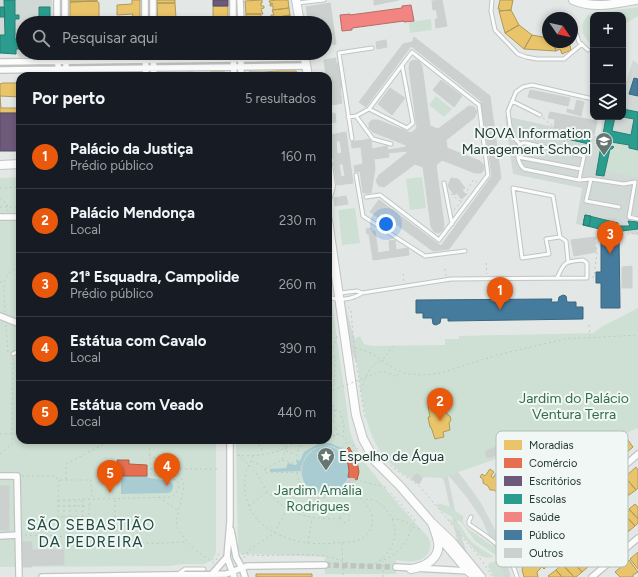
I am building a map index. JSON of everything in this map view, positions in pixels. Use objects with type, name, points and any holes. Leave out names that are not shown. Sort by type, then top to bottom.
[{"type":"main road","points":[[573,0],[585,4],[604,5],[636,0]]},
{"type":"main road","points":[[297,2],[299,16]]},
{"type":"main road","points":[[305,60],[307,72]]},
{"type":"main road","points":[[0,165],[16,164]]},
{"type":"main road","points":[[332,246],[358,423],[363,439],[375,461],[400,486],[468,571],[479,576]]},
{"type":"main road","points":[[410,569],[425,565],[435,556],[438,545],[433,527]]},
{"type":"main road","points":[[433,527],[452,542],[479,576]]},
{"type":"street","points":[[57,0],[58,16]]},
{"type":"street","points":[[65,0],[65,16]]},
{"type":"street","points":[[145,0],[145,16]]},
{"type":"street","points":[[153,0],[153,16]]},
{"type":"street","points":[[233,0],[233,16]]},
{"type":"street","points":[[240,0],[241,16]]},
{"type":"street","points":[[145,60],[146,72]]},
{"type":"street","points":[[0,62],[153,60],[154,72]]},
{"type":"street","points":[[233,60],[234,72]]},
{"type":"street","points":[[241,60],[241,72]]},
{"type":"street","points":[[0,70],[241,67],[297,60]]},
{"type":"street","points":[[58,61],[58,69]]},
{"type":"street","points":[[66,61],[66,69]]},
{"type":"street","points":[[0,217],[16,217]]},
{"type":"street","points":[[3,317],[16,322]]},
{"type":"street","points":[[230,444],[230,522],[227,557],[233,574]]},
{"type":"street","points":[[628,463],[638,454]]},
{"type":"street","points":[[0,476],[17,476],[19,577]]},
{"type":"street","points":[[230,522],[236,557],[245,577]]},
{"type":"street","points":[[0,536],[18,535]]},
{"type":"street","points":[[628,546],[638,538]]},
{"type":"street","points":[[212,574],[227,557]]},
{"type":"street","points":[[42,577],[233,574],[247,566],[325,565]]},
{"type":"street","points":[[396,567],[410,569],[468,571]]},
{"type":"street","points":[[592,577],[604,567]]},
{"type":"lane","points":[[297,2],[324,0]]},
{"type":"lane","points":[[492,0],[491,11],[495,30],[518,54],[537,59],[564,59],[582,44]]},
{"type":"lane","points":[[578,40],[588,50]]},
{"type":"lane","points":[[352,139],[339,53],[372,48]]},
{"type":"lane","points":[[348,117],[356,116],[369,109],[412,52],[478,104],[488,175],[439,240],[380,195],[366,197]]},
{"type":"lane","points":[[369,109],[407,128],[413,123],[402,65]]},
{"type":"lane","points":[[590,98],[532,85],[523,87],[516,92],[508,111],[511,134],[520,146],[518,157],[520,165],[528,170],[580,180],[591,179],[624,184],[635,182],[629,217],[638,219]]},
{"type":"lane","points":[[512,101],[540,115]]},
{"type":"lane","points":[[356,116],[373,140],[391,144]]},
{"type":"lane","points":[[520,146],[522,143],[526,143],[584,156],[580,180]]},
{"type":"lane","points":[[518,157],[582,169]]},
{"type":"lane","points":[[356,175],[362,216],[425,256],[465,251]]},
{"type":"lane","points":[[591,179],[586,201],[619,207]]},
{"type":"lane","points":[[444,183],[452,224]]},
{"type":"lane","points":[[560,237],[553,196],[513,188],[522,258],[548,254],[546,239],[560,237],[566,241],[568,261]]},
{"type":"lane","points":[[339,296],[356,296],[362,293],[446,280],[587,278],[587,263],[583,260],[568,261],[564,264],[557,278]]},
{"type":"lane","points":[[332,298],[335,300],[339,296],[357,290],[362,293]]},
{"type":"lane","points":[[471,517],[469,524],[496,543]]},
{"type":"lane","points":[[514,567],[517,577]]},
{"type":"lane","points":[[178,574],[185,569],[204,569]]},
{"type":"path","points":[[540,115],[554,127],[566,132],[590,138],[589,150]]},
{"type":"path","points":[[564,144],[566,132]]},
{"type":"path","points":[[454,210],[467,196],[466,193],[474,180],[481,185]]},
{"type":"path","points":[[0,188],[16,188]]},
{"type":"path","points":[[452,199],[451,194],[465,206]]},
{"type":"path","points":[[0,198],[7,204],[8,217]]},
{"type":"path","points":[[453,205],[456,218]]},
{"type":"path","points":[[0,207],[16,207]]},
{"type":"path","points":[[587,278],[594,277],[597,252],[595,238],[599,234],[607,233],[619,235],[638,233]]},
{"type":"path","points":[[486,263],[488,279]]},
{"type":"path","points":[[445,269],[446,280]]},
{"type":"path","points":[[0,454],[12,444],[13,434],[13,354],[8,351],[3,317],[4,282],[9,272],[16,270]]},
{"type":"path","points":[[403,274],[405,286]]},
{"type":"path","points":[[347,310],[351,307]]},
{"type":"path","points":[[589,326],[590,337]]},
{"type":"path","points":[[332,327],[332,340]]},
{"type":"path","points":[[332,349],[338,335]]},
{"type":"path","points":[[365,421],[354,348],[371,353],[398,371],[416,375],[436,374],[497,355],[565,339],[638,335]]},
{"type":"path","points":[[361,391],[372,366],[377,361],[382,361],[393,346]]},
{"type":"path","points":[[332,357],[335,357],[334,385],[332,385]]},
{"type":"path","points":[[332,364],[335,360]]},
{"type":"path","points":[[332,370],[335,367]]},
{"type":"path","points":[[332,390],[379,372],[386,372],[397,377],[398,371]]},
{"type":"path","points":[[332,425],[334,422],[335,410],[333,404]]},
{"type":"path","points":[[332,413],[333,404]]},
{"type":"path","points":[[335,410],[340,411],[343,422],[344,428],[342,436],[358,449]]},
{"type":"path","points":[[332,429],[336,428],[343,422]]},
{"type":"path","points":[[336,428],[338,431],[337,435]]},
{"type":"path","points":[[332,435],[342,433]]},
{"type":"path","points":[[0,434],[13,434]]},
{"type":"path","points":[[341,451],[348,441]]},
{"type":"path","points":[[66,480],[66,464],[104,444]]},
{"type":"path","points":[[58,500],[172,497],[176,493],[178,484],[174,478],[151,475],[149,444]]},
{"type":"path","points":[[258,444],[264,454]]},
{"type":"path","points":[[281,444],[285,449],[297,455],[301,444]]},
{"type":"path","points":[[265,469],[282,460],[287,444]]},
{"type":"path","points":[[292,444],[285,449],[264,454],[253,456],[238,455],[257,473],[268,492],[276,501],[288,509],[297,514],[312,518],[341,518],[342,515],[349,515],[349,520],[345,522],[341,518]]},
{"type":"path","points":[[251,461],[265,469],[265,473],[302,472],[303,462],[307,455],[317,448],[329,446],[343,453]]},
{"type":"path","points":[[377,450],[392,467],[422,489],[480,557],[493,577]]},
{"type":"path","points":[[149,455],[158,459],[172,469],[183,480],[184,487],[178,512],[178,527],[186,542],[214,563],[219,554]]},
{"type":"path","points":[[253,456],[245,479],[245,492],[249,506],[256,518],[274,533],[292,540],[307,544],[324,544],[358,540],[365,536],[370,530],[372,517],[367,506],[362,500],[346,487]]},
{"type":"path","points":[[282,460],[293,464],[290,472]]},
{"type":"path","points":[[150,469],[218,470]]},
{"type":"path","points":[[297,472],[298,479],[303,488],[309,494],[318,498],[344,489],[350,478]]},
{"type":"path","points":[[22,476],[54,476],[59,480],[91,480],[89,517],[58,517],[59,480]]},
{"type":"path","points":[[350,490],[356,480],[389,488]]},
{"type":"path","points":[[249,506],[268,492]]},
{"type":"path","points":[[242,554],[325,556],[362,566],[391,557],[404,544],[415,520],[391,493]]},
{"type":"path","points":[[159,497],[178,512]]},
{"type":"path","points":[[18,535],[63,537],[81,545],[93,548],[102,543],[108,537],[113,528],[115,498]]},
{"type":"path","points":[[70,499],[70,517]]},
{"type":"path","points":[[76,499],[76,517]]},
{"type":"path","points":[[82,499],[83,517]]},
{"type":"path","points":[[362,500],[371,499],[379,504],[385,509],[392,520],[395,534],[392,544],[388,552],[378,561]]},
{"type":"path","points":[[64,500],[64,517]]},
{"type":"path","points":[[58,506],[90,506]]},
{"type":"path","points":[[244,558],[249,550],[274,533],[288,509]]},
{"type":"path","points":[[115,516],[124,534],[141,544],[186,542]]},
{"type":"path","points":[[307,544],[312,518]]},
{"type":"path","points":[[392,520],[400,519],[422,530]]},
{"type":"path","points":[[342,543],[343,577]]},
{"type":"path","points":[[383,560],[383,577]]},
{"type":"shaded area","points":[[0,0],[52,0],[53,16],[16,16],[16,54],[0,53]]},
{"type":"shaded area","points":[[633,60],[638,64],[638,235],[576,224],[582,188],[513,174],[505,116],[600,137],[603,120],[626,120],[626,82]]},
{"type":"shaded area","points":[[332,218],[346,308],[352,331],[362,356],[466,482],[481,503],[496,531],[496,552],[482,520],[468,499],[449,476],[459,529],[469,559],[458,544],[444,481],[426,452],[366,378],[355,360],[348,343],[332,266]]},
{"type":"shaded area","points":[[500,567],[508,567],[511,577],[503,577]]},
{"type":"green space","points":[[638,7],[638,16],[626,23],[626,12],[596,12]]},
{"type":"green space","points":[[590,14],[590,44],[583,34],[582,26],[588,15]]},
{"type":"green space","points":[[431,19],[432,30],[410,33],[409,22]]},
{"type":"green space","points":[[436,96],[452,109],[444,117],[429,105]]},
{"type":"green space","points":[[611,142],[629,145],[629,148],[638,150],[638,177],[605,171],[610,149],[614,147],[610,146]]},
{"type":"green space","points":[[16,177],[16,444],[216,444],[216,552],[213,560],[204,564],[169,566],[0,567],[0,178]]},
{"type":"green space","points":[[422,177],[426,208],[410,210],[406,179]]},
{"type":"green space","points":[[355,208],[360,243],[342,245],[338,210]]},
{"type":"green space","name":"Jardim Amália Rodrigues","points":[[332,304],[350,432],[360,457],[394,499],[428,537],[430,541],[429,552],[420,560],[396,560],[396,574],[325,574],[325,557],[241,554],[238,550],[236,444],[332,444]]},
{"type":"green space","name":"Jardim do Palácio Ventura Terra","points":[[638,308],[638,428],[628,432],[628,431],[496,431],[496,459],[441,478],[424,477],[419,484],[394,467],[378,449],[367,421],[361,391],[355,346],[356,338],[360,336],[364,344],[373,346],[445,345],[445,339],[459,339],[459,336],[593,333],[603,326]]},
{"type":"green space","points":[[441,504],[448,506],[463,516],[463,522],[466,527],[496,548],[496,555],[475,541],[461,522],[441,511],[436,505]]},
{"type":"green space","points":[[446,517],[460,525],[468,538],[474,544],[494,557],[487,558],[480,556]]},
{"type":"green space","points":[[496,561],[496,567],[501,567],[503,577],[494,577],[488,567],[489,563]]},
{"type":"water","points":[[318,444],[332,444],[342,448],[341,450],[334,447],[321,446],[315,448],[305,457],[301,471],[270,472],[270,469],[286,468],[288,463],[295,465],[297,464],[296,459],[300,461],[304,452]]},
{"type":"water","name":"Espelho de Água","points":[[325,446],[340,451],[346,459],[349,469],[349,475],[344,486],[326,495],[315,493],[308,488],[303,480],[302,472],[303,463],[308,456],[315,450]]},
{"type":"water","points":[[121,476],[147,476],[149,478],[168,481],[173,484],[173,488],[171,492],[167,493],[121,494]]},
{"type":"building: Moradias","points":[[70,0],[97,0],[97,1],[70,2]]},
{"type":"building: Moradias","points":[[132,0],[140,0],[140,16],[133,16],[133,14],[117,15],[117,5],[132,4]]},
{"type":"building: Moradias","points":[[157,0],[175,0],[175,3],[157,3]]},
{"type":"building: Moradias","points":[[262,0],[261,6],[264,6],[264,8],[261,9],[263,14],[246,14],[245,1]]},
{"type":"building: Moradias","points":[[288,0],[289,8],[273,10],[273,6],[270,6],[270,4],[273,4],[269,1]]},
{"type":"building: Moradias","points":[[500,0],[513,0],[511,10],[499,11]]},
{"type":"building: Moradias","points":[[97,1],[99,3],[99,16],[70,16],[70,2]]},
{"type":"building: Moradias","points":[[157,3],[175,3],[176,16],[158,16]]},
{"type":"building: Moradias","points":[[213,6],[228,6],[228,16],[213,16]]},
{"type":"building: Moradias","points":[[289,8],[290,15],[271,16],[274,15],[272,10]]},
{"type":"building: Moradias","points":[[511,10],[519,25],[505,33],[499,11]]},
{"type":"building: Moradias","points":[[246,14],[261,14],[261,16],[246,16]]},
{"type":"building: Moradias","points":[[519,25],[532,35],[524,49],[505,33]]},
{"type":"building: Moradias","points":[[532,35],[542,37],[542,48],[555,48],[556,51],[524,49]]},
{"type":"building: Moradias","points":[[555,48],[570,48],[571,50],[562,54],[560,49],[556,51]]},
{"type":"building: Moradias","points":[[296,71],[297,72],[278,72]]},
{"type":"building: Moradias","points":[[16,83],[16,97],[0,96],[0,84]]},
{"type":"building: Moradias","points":[[0,96],[1,108],[16,108],[16,113],[0,113]]},
{"type":"building: Moradias","points":[[443,403],[447,414],[450,416],[450,430],[443,432],[444,437],[435,439],[430,427],[428,406]]},
{"type":"building: Moradias","points":[[628,440],[633,447],[628,451]]},
{"type":"building: Moradias","points":[[636,467],[638,470],[638,488],[636,490],[628,481],[628,474]]},
{"type":"building: Moradias","points":[[490,469],[494,472],[491,476],[493,478],[496,473],[496,492],[490,490],[488,486],[483,483],[483,479],[480,477],[482,474],[485,476]]},
{"type":"building: Moradias","points":[[628,481],[636,490],[629,495],[628,494]]},
{"type":"building: Moradias","points":[[635,504],[638,507],[638,519],[629,509]]},
{"type":"building: Moradias","points":[[630,510],[638,519],[638,523],[635,526],[628,518],[628,512]]},
{"type":"building: Moradias","points":[[628,518],[635,526],[629,531],[628,530]]},
{"type":"building: Moradias","points":[[638,552],[638,569],[630,559]]},
{"type":"building: Moradias","points":[[629,560],[638,572],[633,575],[633,577],[620,577],[615,572],[621,567],[628,567]]},
{"type":"building: Moradias","points":[[523,567],[542,567],[537,572],[538,577],[524,577],[522,570]]},
{"type":"building: Moradias","points":[[559,567],[565,567],[574,577],[562,577],[556,570]]},
{"type":"building: Moradias","points":[[565,567],[577,567],[582,572],[574,577]]},
{"type":"building: Moradias","points":[[577,567],[588,567],[582,572]]},
{"type":"building: Moradias","points":[[556,570],[562,577],[548,576]]},
{"type":"building: Moradias","points":[[256,574],[312,574],[312,577],[256,577]]},
{"type":"building: Comércio","points":[[349,447],[357,461],[359,472],[357,480],[348,477],[348,464],[342,454]]},
{"type":"building: Comércio","points":[[117,460],[129,460],[129,464],[147,465],[147,476],[118,476]]},
{"type":"building: Escritórios","points":[[213,0],[228,0],[228,6],[213,6]]},
{"type":"building: Escritórios","points":[[0,113],[16,113],[16,151],[0,151]]},
{"type":"building: Escolas","points":[[4,0],[15,0],[15,15],[19,15],[16,16],[15,19],[16,54],[0,53],[0,35],[5,35]]},
{"type":"building: Escolas","points":[[0,7],[4,7],[5,17],[0,17]]},
{"type":"building: Escolas","points":[[39,7],[50,7],[50,16],[39,16]]},
{"type":"building: Escolas","points":[[626,110],[638,112],[638,150],[629,148],[629,145],[611,142],[610,146],[614,147],[610,149],[604,176],[596,175],[605,120],[614,120],[612,131],[631,135],[634,119],[626,118]]},
{"type":"building: Escolas","points":[[569,133],[590,137],[589,144],[567,139]]},
{"type":"building: Escolas","points":[[585,215],[618,223],[616,233],[583,225]]},
{"type":"building: Escolas","points":[[585,215],[591,216],[589,226],[583,225]]},
{"type":"building: Escolas","points":[[628,221],[638,222],[638,229],[621,231],[620,226],[630,226]]},
{"type":"building: Saúde","points":[[411,5],[414,21],[352,28],[352,30],[342,31],[340,15],[402,8],[402,6]]},
{"type":"building: Público","points":[[634,78],[638,79],[638,96],[629,94]]},
{"type":"building: Público","points":[[619,236],[620,308],[601,308],[601,283],[596,283],[596,272],[601,272],[601,237]]},
{"type":"building: Público","points":[[563,295],[566,296],[567,302],[576,302],[576,307],[583,307],[583,319],[448,321],[448,318],[441,318],[440,323],[436,325],[433,324],[432,318],[423,318],[423,313],[416,313],[416,300],[552,299],[551,302],[558,302],[559,297]]},
{"type":"building: Outros","points":[[374,0],[399,0],[374,5]]},
{"type":"building: Outros","points":[[442,0],[447,26],[436,28],[435,19],[438,19],[436,9],[433,10],[432,1]]},
{"type":"building: Outros","points":[[330,3],[332,16],[308,16],[306,7]]},
{"type":"building: Outros","points":[[332,17],[336,44],[332,45]]},
{"type":"building: Outros","points":[[414,37],[490,96],[481,101],[411,46]]},
{"type":"building: Outros","points":[[386,40],[387,47],[377,49],[376,42]]},
{"type":"building: Outros","points":[[412,42],[411,46],[366,107],[359,102],[403,44]]},
{"type":"building: Outros","points":[[336,58],[336,64],[338,63],[342,88],[340,88],[342,103],[333,105],[332,72],[326,72],[324,60],[332,60]]},
{"type":"building: Outros","points":[[414,60],[419,61],[422,66],[430,126],[438,129],[469,106],[474,107],[477,112],[474,118],[446,140],[447,148],[480,161],[484,165],[484,170],[481,173],[475,173],[442,160],[436,165],[444,225],[443,230],[439,233],[434,232],[431,226],[423,167],[415,164],[384,187],[379,186],[376,181],[379,175],[407,153],[406,145],[373,132],[369,128],[369,123],[372,120],[378,120],[411,133],[417,128],[409,68],[410,62]]},
{"type":"building: Outros","points":[[441,80],[462,96],[454,107],[433,90]]},
{"type":"building: Outros","points":[[390,88],[405,98],[392,115],[378,104]]},
{"type":"building: Outros","points":[[530,90],[570,98],[568,106],[528,97]]},
{"type":"building: Outros","points":[[490,96],[501,178],[492,176],[481,101]]},
{"type":"building: Outros","points":[[577,100],[584,102],[581,116],[567,112],[567,109],[574,111]]},
{"type":"building: Outros","points":[[550,112],[597,121],[594,135],[554,127],[555,119],[548,118]]},
{"type":"building: Outros","points":[[332,113],[335,113],[336,122],[332,122]]},
{"type":"building: Outros","points":[[346,132],[353,183],[337,185],[334,165],[332,164],[334,162],[332,157],[332,135]],"holes":[[[336,141],[340,141],[342,153],[337,154]],[[339,164],[343,164],[345,176],[341,177]]]},
{"type":"building: Outros","points":[[371,139],[372,149],[387,146],[389,157],[374,159],[375,169],[355,172],[354,166],[363,164],[361,147],[352,148],[351,142]]},
{"type":"building: Outros","points":[[406,147],[407,151],[388,153],[388,150]]},
{"type":"building: Outros","points":[[375,169],[371,193],[363,193],[360,171]]},
{"type":"building: Outros","points":[[492,176],[501,178],[449,249],[441,250],[441,246]]},
{"type":"building: Outros","points":[[451,178],[458,179],[465,188],[462,190],[466,195],[461,199],[457,193],[454,195],[448,186]]},
{"type":"building: Outros","points":[[346,196],[348,204],[335,206],[334,198]]},
{"type":"building: Outros","points":[[379,200],[441,246],[441,250],[433,251],[381,213],[378,217],[370,212]]},
{"type":"building: Outros","points":[[371,228],[372,231],[375,231],[378,253],[390,251],[389,241],[395,240],[396,250],[408,248],[409,255],[373,260],[369,234],[367,234],[366,229]]},
{"type":"building: Outros","points":[[594,237],[596,252],[574,256],[571,240]]},
{"type":"building: Outros","points":[[632,266],[632,288],[622,288],[622,267]]},
{"type":"building: Outros","points":[[496,447],[496,455],[487,458],[485,451]]},
{"type":"building: Outros","points":[[417,474],[422,478],[419,484],[412,479]]},
{"type":"building: Outros","points":[[350,478],[355,479],[350,489],[346,486]]},
{"type":"building: Outros","points":[[0,486],[9,486],[9,530],[0,530]]},
{"type":"building: Outros","points":[[22,542],[32,542],[32,550],[64,550],[64,565],[32,565],[32,567],[22,567]]},
{"type":"tunnel","points":[[325,565],[396,567]]},
{"type":"place","name":"NOVA Information Management School","points":[[604,156]]},
{"type":"place","name":"21ª Esquadra, Campolide","points":[[610,254]]},
{"type":"place","name":"Palácio da Justiça","points":[[500,310]]},
{"type":"place","name":"Palácio Mendonça","points":[[440,421]]},
{"type":"place","name":"Espelho de Água","points":[[326,471]]},
{"type":"place","name":"Estátua com Cavalo","points":[[167,486]]},
{"type":"place","name":"Estátua com Veado","points":[[110,493]]},
{"type":"district","name":"SÃO SEBASTIÃO DA PEDREIRA","points":[[91,534]]}]
